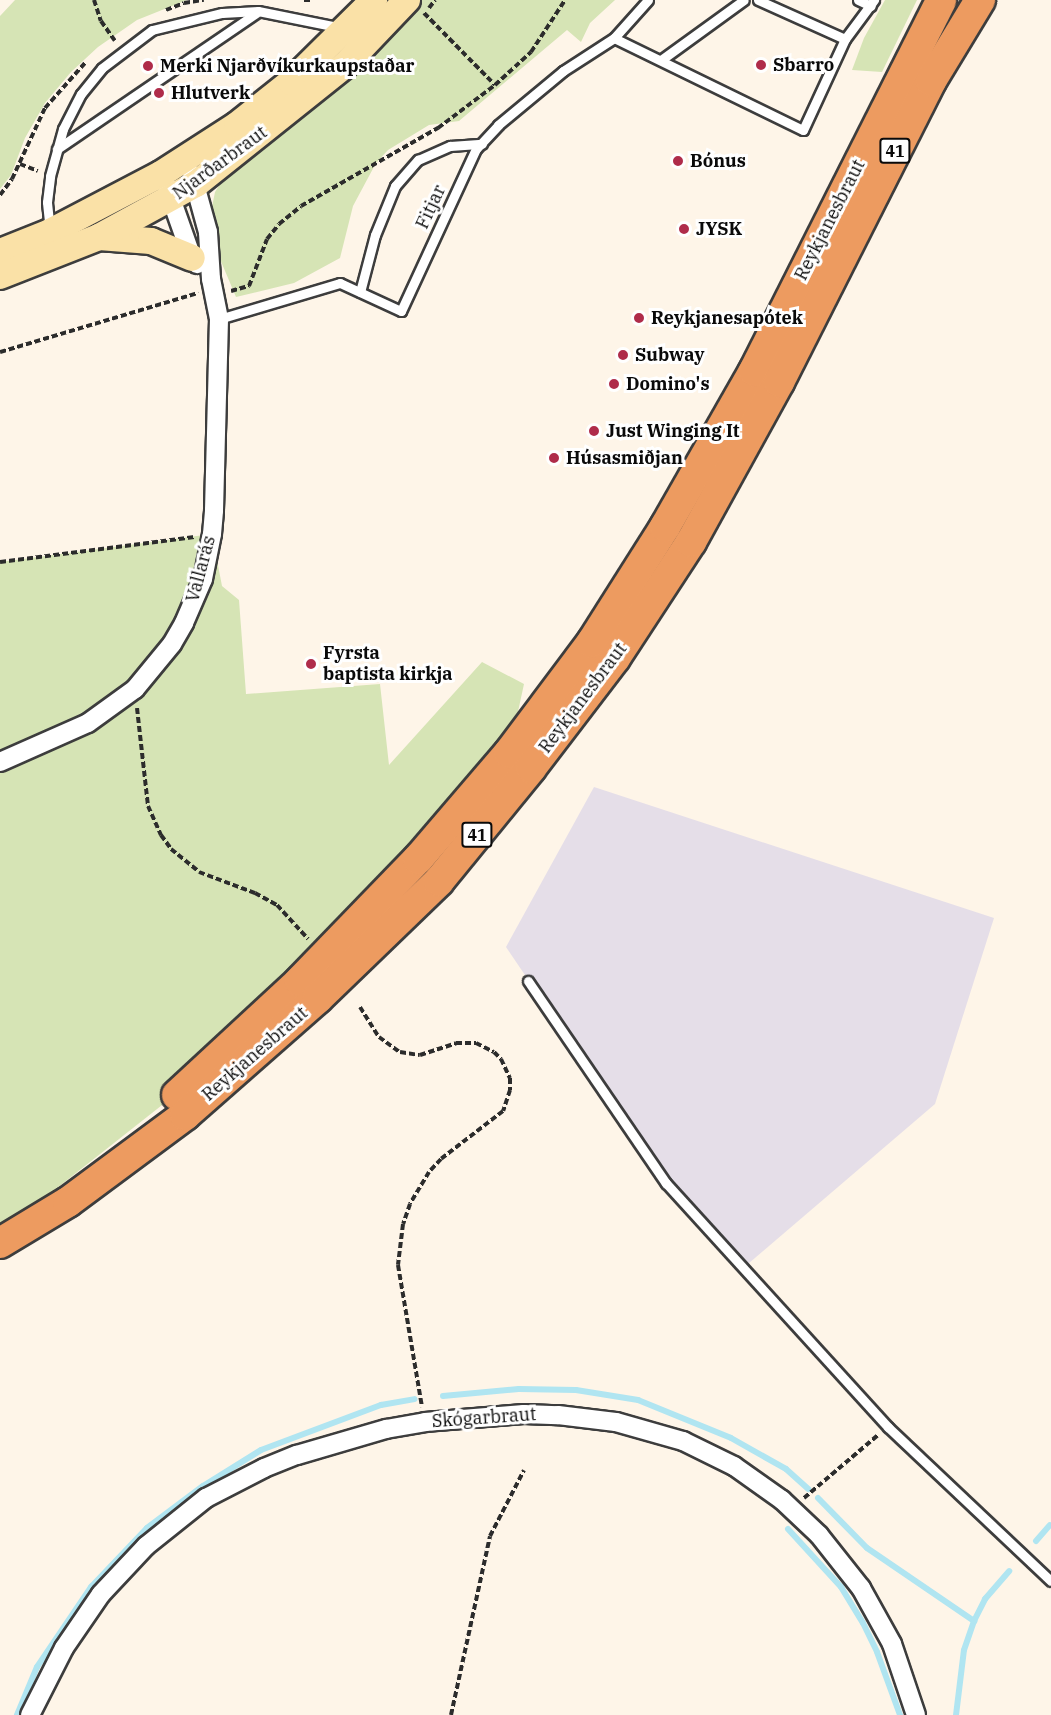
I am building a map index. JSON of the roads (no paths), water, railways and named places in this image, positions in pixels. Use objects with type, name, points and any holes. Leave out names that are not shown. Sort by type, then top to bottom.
[{"type":"highway","name":"Reykjanesbraut","points":[[0,1234],[172,1100],[300,981],[418,859],[509,753],[592,642],[665,527],[754,371],[941,0]]},
{"type":"highway","name":"Reykjanesbraut","points":[[0,1243],[68,1202],[185,1114],[318,998],[439,881],[531,768],[615,658],[691,542],[779,382],[931,81],[980,0]]},
{"type":"main road","name":"Njarðarbraut","points":[[0,252],[50,232],[161,174],[237,125],[291,82],[374,0]]},
{"type":"main road","name":"Njarðarbraut","points":[[0,276],[99,237],[196,184],[345,66],[407,0]]},
{"type":"main road","points":[[99,237],[151,241],[192,258]]},
{"type":"street","name":"Vallarás","points":[[185,160],[196,184],[208,232],[205,286]]},
{"type":"street","name":"Vallarás","points":[[0,762],[88,723],[135,689],[160,661],[184,623],[203,579],[212,534],[219,319],[192,258],[173,198],[161,174]]},
{"type":"street","name":"Skógarbraut","points":[[30,1715],[64,1648],[101,1594],[146,1546],[188,1510],[206,1498],[264,1468],[297,1455],[386,1429],[425,1422],[524,1414],[558,1415],[616,1422],[683,1441],[711,1454],[755,1480],[794,1511],[841,1560],[878,1616],[903,1671],[916,1715]]},
{"type":"lane","name":"Fitjar","points":[[219,319],[340,283],[401,311],[476,149],[498,125],[563,71],[614,38],[648,0]]},
{"type":"lane","points":[[661,60],[744,0]]},
{"type":"lane","points":[[758,0],[845,39]]},
{"type":"lane","points":[[614,38],[802,130],[845,39],[873,3],[858,0]]},
{"type":"lane","points":[[50,232],[47,201],[50,176],[63,129],[81,94],[102,68],[152,30],[222,13],[258,11],[344,28]]},
{"type":"lane","points":[[57,149],[258,11]]},
{"type":"lane","points":[[360,292],[375,235],[395,186],[418,160],[450,146],[482,144]]},
{"type":"lane","points":[[528,981],[666,1183],[888,1427],[1051,1581]]},
{"type":"waterway","points":[[443,1396],[519,1389],[576,1390],[638,1400],[731,1438],[786,1469],[808,1489]]},
{"type":"waterway","points":[[17,1715],[37,1667],[91,1587],[147,1528],[203,1486],[261,1450],[381,1405],[414,1399]]},
{"type":"waterway","points":[[818,1498],[867,1548],[974,1621]]},
{"type":"waterway","points":[[1036,1541],[1050,1525]]},
{"type":"waterway","points":[[788,1529],[841,1587],[863,1623],[877,1652],[900,1715]]},
{"type":"waterway","points":[[956,1715],[964,1650],[974,1621],[985,1599],[1009,1571]]},
{"type":"place","name":"Sbarro","points":[[761,65]]},
{"type":"place","name":"Merki Njarðvíkurkaupstaðar","points":[[148,66]]},
{"type":"place","name":"Hlutverk","points":[[159,93]]},
{"type":"place","name":"Bónus","points":[[678,161]]},
{"type":"place","name":"JYSK","points":[[684,229]]},
{"type":"place","name":"Reykjanesapótek","points":[[639,318]]},
{"type":"place","name":"Subway","points":[[623,355]]},
{"type":"place","name":"Domino's","points":[[614,384]]},
{"type":"place","name":"Just Winging It","points":[[594,431]]},
{"type":"place","name":"Húsasmiðjan","points":[[554,458]]},
{"type":"place","name":"Fyrsta baptista kirkja","points":[[311,664]]}]
